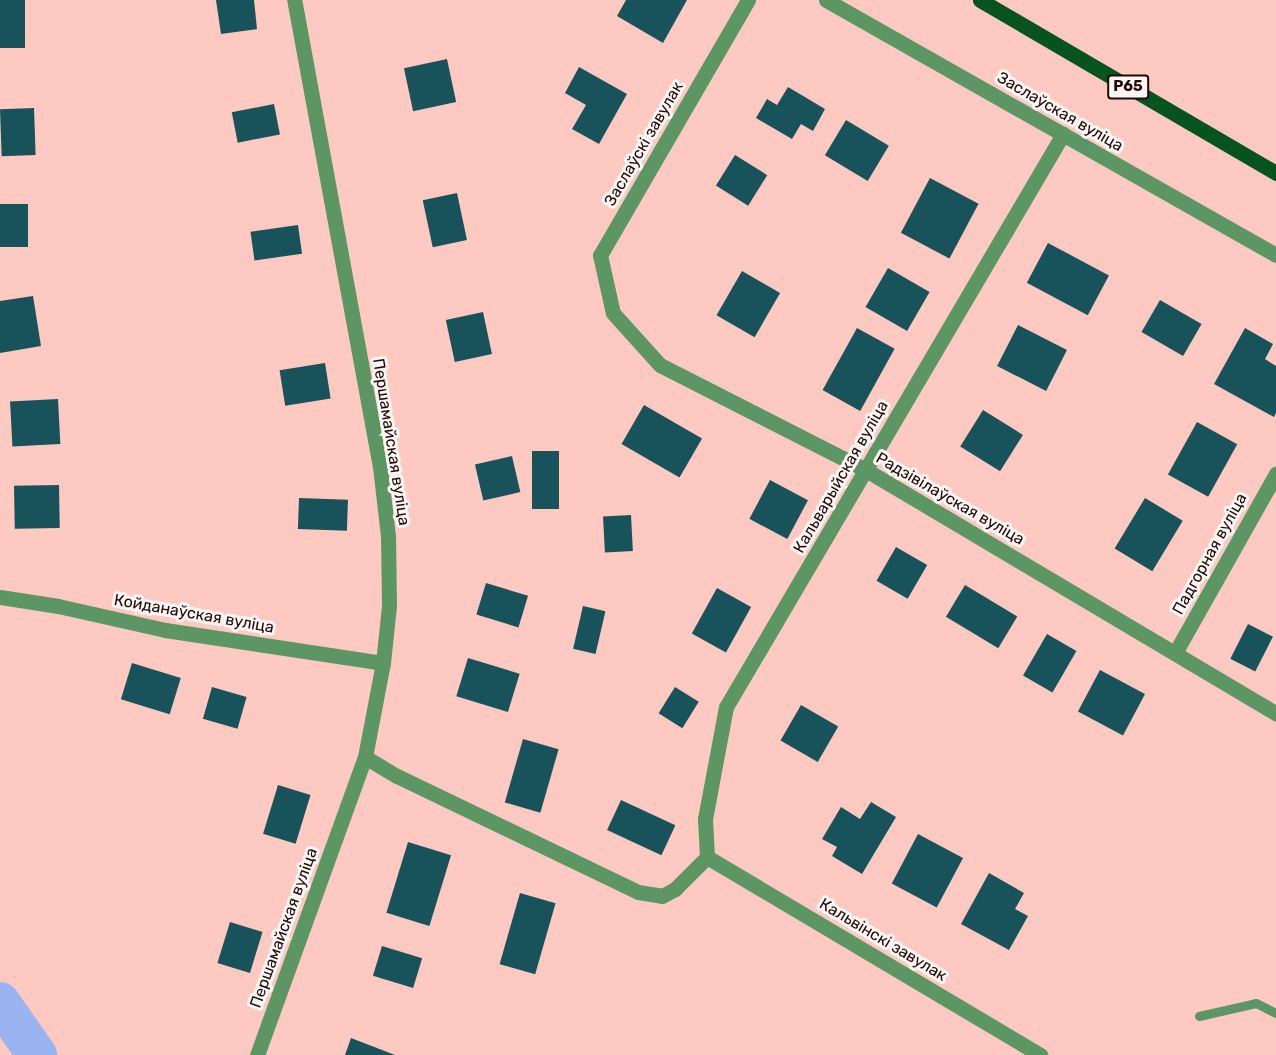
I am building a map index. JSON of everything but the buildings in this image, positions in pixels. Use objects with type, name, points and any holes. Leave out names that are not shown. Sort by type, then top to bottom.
[{"type":"main road","name":"Р65","points":[[980,0],[1276,173]]},
{"type":"street","name":"Першамайская вуліца","points":[[257,1055],[365,757],[383,663],[389,606],[388,536],[380,467],[294,0]]},
{"type":"street","name":"Заслаўскі завулак","points":[[613,313],[600,255],[748,0]]},
{"type":"street","name":"Заслаўская вуліца","points":[[826,0],[1276,255]]},
{"type":"street","name":"Кальварыйская вуліца","points":[[706,857],[705,819],[726,707],[1063,134]]},
{"type":"street","name":"Радзівілаўская вуліца","points":[[613,313],[660,365],[866,470],[1276,713]]},
{"type":"street","name":"Падгорная вуліца","points":[[1175,653],[1276,474]]},
{"type":"street","name":"Койданаўская вуліца","points":[[0,597],[58,606],[165,630],[383,663]]},
{"type":"street","points":[[365,757],[397,776],[638,892],[662,896],[675,889],[706,857]]},
{"type":"street","name":"Кальвінскі завулак","points":[[706,857],[1041,1055]]},
{"type":"lane","points":[[1199,1016],[1256,1003],[1276,1013]]},
{"type":"waterway","points":[[0,1002],[37,1055]]}]
